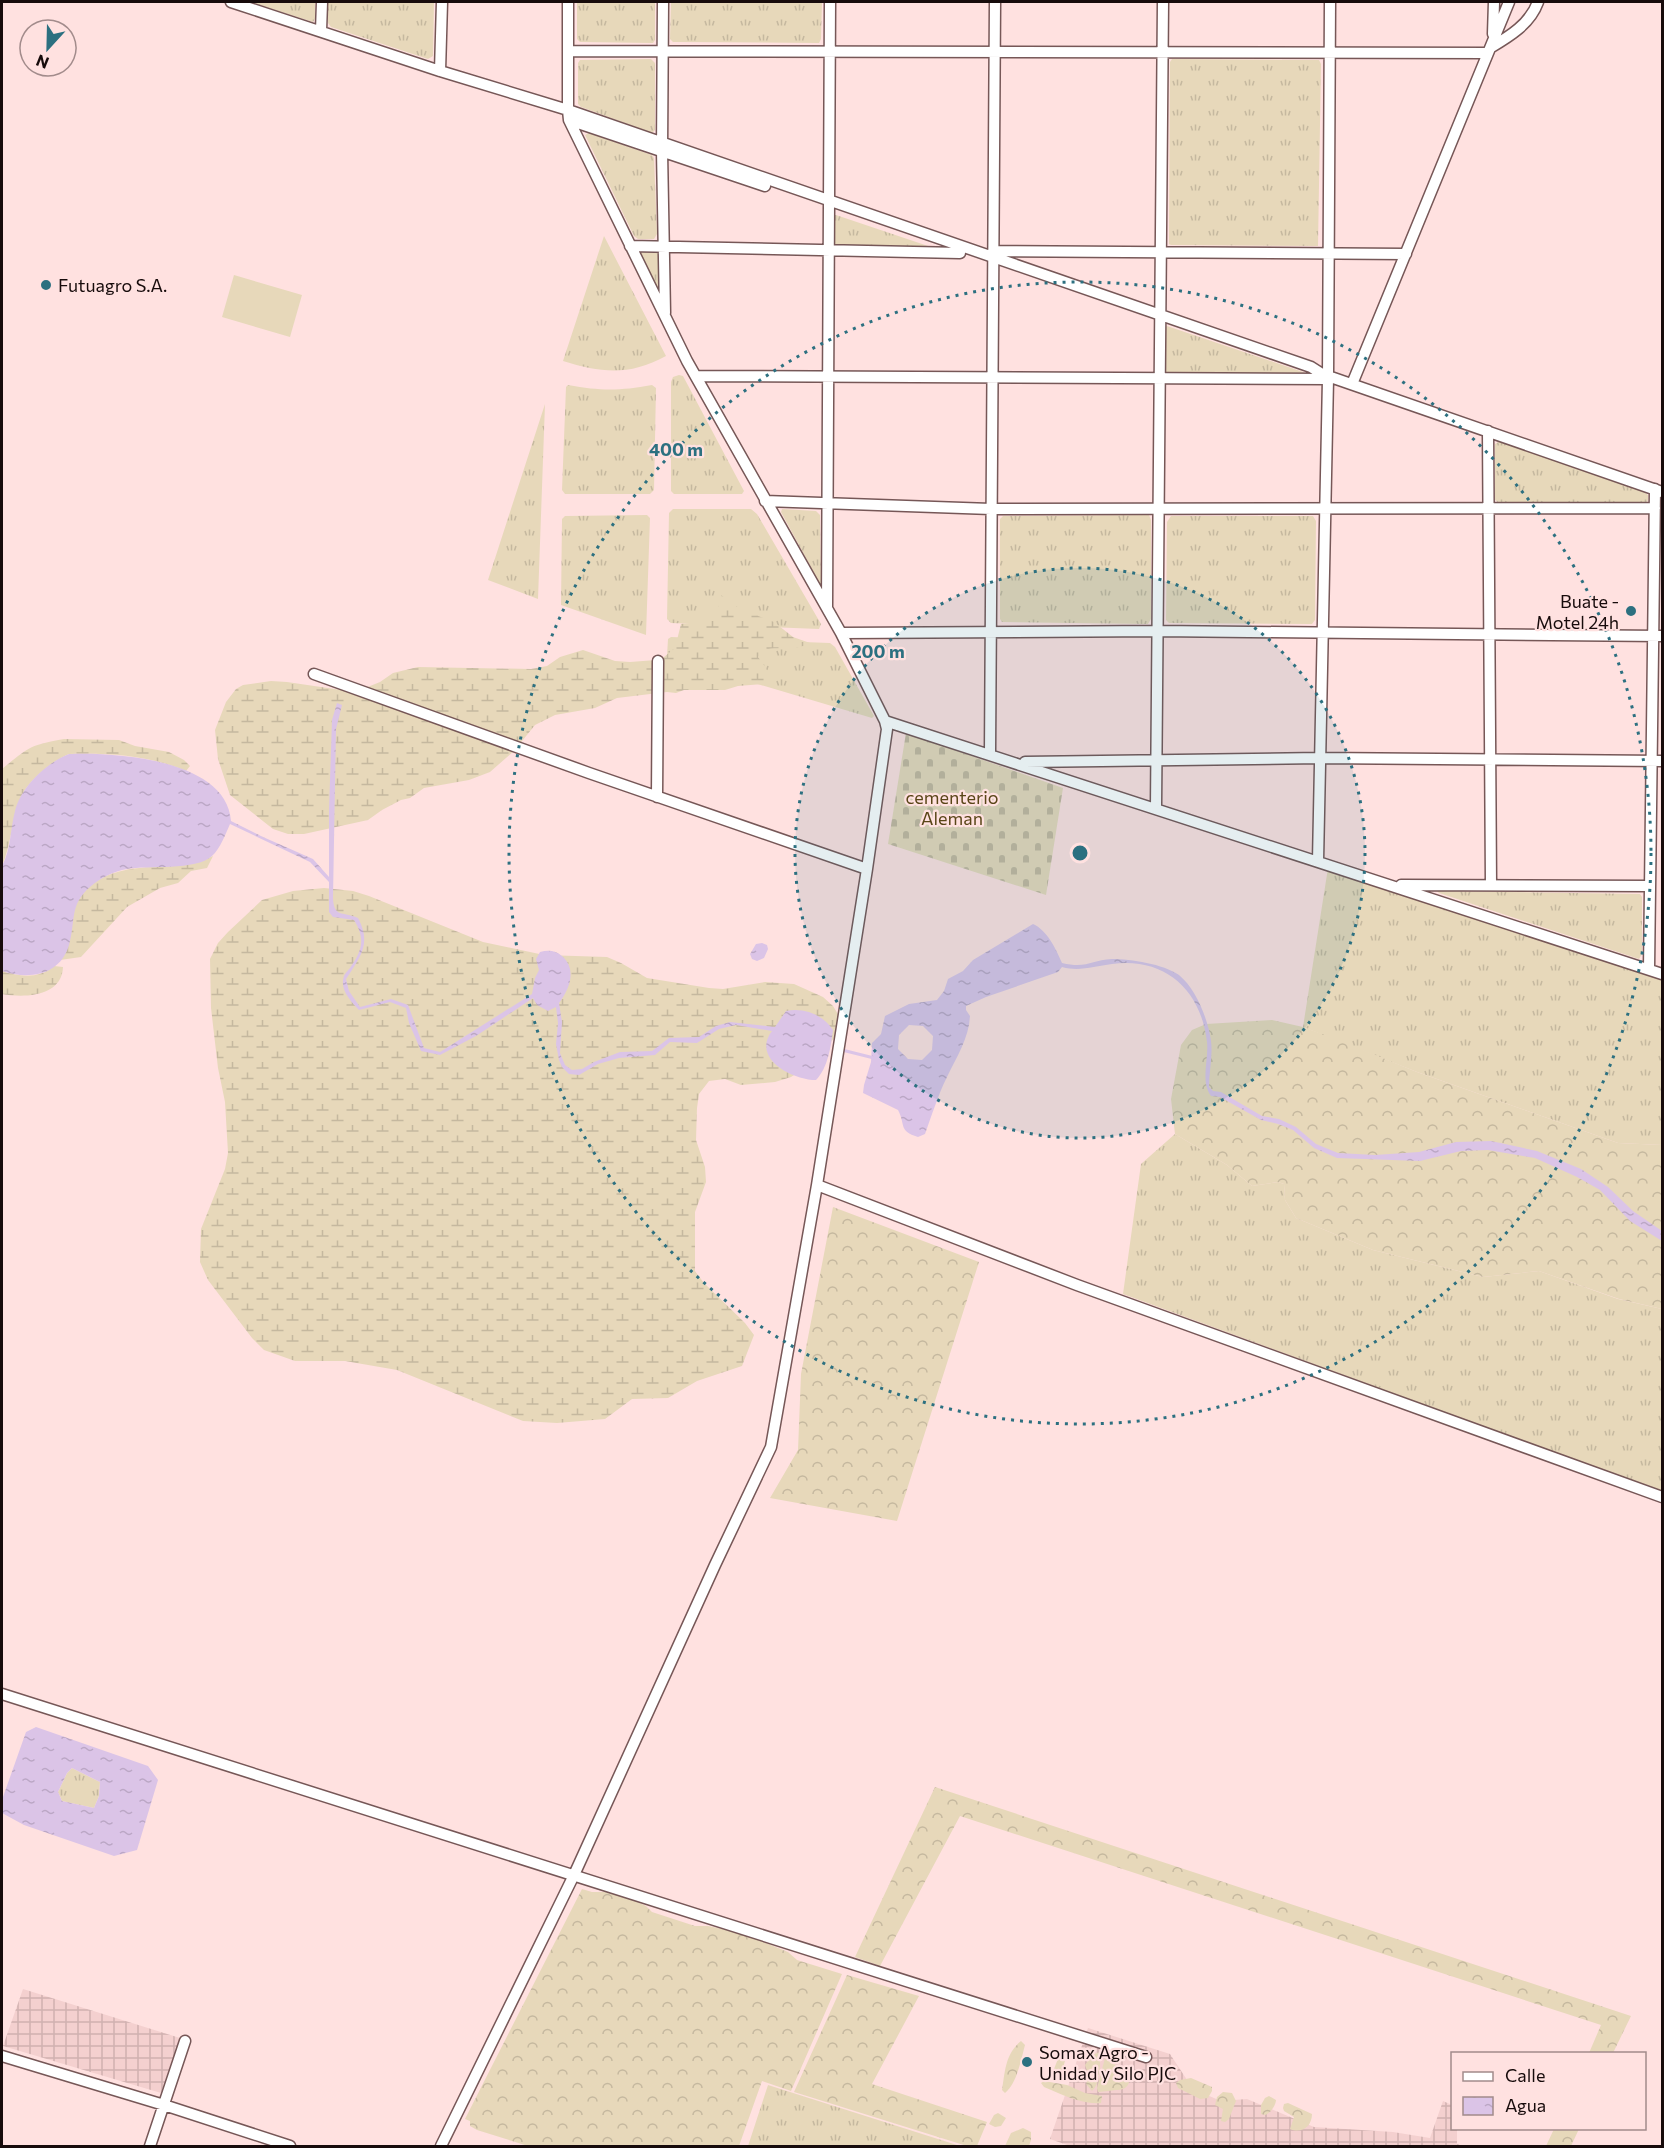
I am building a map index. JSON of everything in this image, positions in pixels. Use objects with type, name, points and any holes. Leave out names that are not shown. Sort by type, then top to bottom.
[{"type":"street","points":[[231,2],[662,147],[960,252]]},
{"type":"street","points":[[321,31],[322,2]]},
{"type":"street","points":[[440,71],[442,2]]},
{"type":"street","points":[[441,2146],[574,1875],[771,1447],[817,1185],[887,729],[827,607],[765,501],[665,318],[568,115],[568,2]]},
{"type":"street","points":[[663,2],[662,147],[665,318]]},
{"type":"street","points":[[827,607],[830,2]]},
{"type":"street","points":[[990,753],[995,2]]},
{"type":"street","points":[[1156,807],[1163,2]]},
{"type":"street","points":[[1318,861],[1329,253],[1330,2]]},
{"type":"street","points":[[1490,47],[1494,2]]},
{"type":"street","points":[[1352,384],[1509,2]]},
{"type":"street","points":[[568,51],[1329,53],[1490,47],[1513,34],[1534,12],[1538,2]]},
{"type":"street","points":[[828,204],[993,257],[1310,372],[1352,384],[1659,490],[1655,508],[1658,636],[1657,761],[1650,886],[1649,969]]},
{"type":"street","points":[[630,246],[960,252],[993,257],[1160,252],[1406,254]]},
{"type":"street","points":[[696,376],[1160,379],[1326,376]]},
{"type":"street","points":[[1488,431],[1491,885]]},
{"type":"street","points":[[765,501],[991,509],[1655,508]]},
{"type":"street","points":[[841,633],[1158,632],[1658,636]]},
{"type":"street","points":[[657,797],[658,661]]},
{"type":"street","points":[[315,674],[867,870]]},
{"type":"street","points":[[885,721],[1156,807],[1662,974]]},
{"type":"street","points":[[1016,762],[1320,758],[1657,761]]},
{"type":"street","points":[[1391,885],[1650,886]]},
{"type":"street","points":[[817,1185],[1077,1285],[1662,1497]]},
{"type":"street","points":[[2,1694],[1146,2057]]},
{"type":"street","points":[[150,2146],[185,2041]]},
{"type":"street","points":[[2,2056],[290,2146]]},
{"type":"shaded area","points":[[23,1989],[180,2038],[161,2093],[3,2046]]},
{"type":"shaded area","points":[[1088,2028],[1170,2054],[1193,2089],[1221,2101],[1247,2099],[1314,2127],[1393,2132],[1430,2138],[1443,2101],[1451,2105],[1451,2130],[1457,2130],[1457,2144],[1464,2146],[1070,2146],[1050,2139]]},
{"type":"green space","points":[[250,2],[315,2],[315,19],[313,22]]},
{"type":"green space","points":[[328,2],[434,2],[433,56],[428,59],[331,27],[328,23]]},
{"type":"green space","points":[[577,2],[655,2],[655,40],[653,43],[580,42],[577,39]]},
{"type":"green space","points":[[671,2],[822,2],[821,39],[819,43],[673,42],[670,39]]},
{"type":"green space","points":[[651,59],[655,63],[655,130],[652,133],[578,104],[578,63],[580,60]]},
{"type":"green space","points":[[1172,59],[1319,60],[1321,64],[1318,246],[1169,244],[1170,62]]},
{"type":"green space","points":[[589,133],[652,155],[654,158],[657,234],[654,239],[638,239],[634,236],[585,135]]},
{"type":"green space","points":[[834,215],[836,215],[931,247],[835,245]]},
{"type":"green space","points":[[604,236],[666,356],[628,370],[603,370],[563,361]]},
{"type":"green space","points":[[640,252],[659,253],[660,295],[640,254]]},
{"type":"green space","points":[[234,275],[302,295],[290,337],[222,317]]},
{"type":"green space","points":[[1165,327],[1309,374],[1165,373]]},
{"type":"green space","points":[[683,376],[744,491],[742,494],[674,494],[671,491],[671,382],[673,377]]},
{"type":"green space","points":[[568,385],[600,389],[652,385],[656,388],[654,490],[650,494],[565,494],[562,490],[566,387]]},
{"type":"green space","points":[[545,404],[538,599],[488,580]]},
{"type":"green space","points":[[1500,441],[1644,492],[1648,495],[1648,500],[1647,502],[1499,503],[1495,500],[1495,444]]},
{"type":"green space","points":[[673,509],[751,509],[757,514],[821,624],[819,629],[671,623],[667,619],[669,513]]},
{"type":"green space","points":[[782,509],[816,511],[820,515],[820,584],[781,512]]},
{"type":"green space","points":[[647,515],[650,518],[646,635],[561,605],[562,519],[565,516]]},
{"type":"green space","points":[[1149,515],[1151,520],[1151,619],[1148,624],[1002,622],[1000,619],[1000,519],[1003,516]]},
{"type":"green space","points":[[1171,516],[1313,516],[1316,521],[1315,620],[1312,624],[1169,623],[1166,620],[1167,522]]},
{"type":"green space","points":[[721,595],[740,609],[774,622],[793,637],[810,643],[799,647],[763,650],[758,657],[769,672],[769,680],[763,684],[738,686],[725,690],[684,690],[676,693],[617,698],[595,708],[555,715],[535,725],[514,751],[490,772],[469,780],[424,788],[368,820],[304,834],[288,834],[273,829],[230,795],[218,759],[215,730],[226,702],[236,689],[243,685],[271,681],[287,682],[355,692],[380,682],[393,673],[418,667],[531,669],[547,666],[560,657],[583,650],[615,661],[656,660],[675,648],[681,624],[714,617]]},
{"type":"green space","points":[[671,637],[830,643],[835,647],[874,716],[872,718],[670,658],[667,656],[668,639]]},
{"type":"green space","name":"cementerio Aleman","points":[[906,733],[1063,788],[1046,895],[888,844]]},
{"type":"green space","points":[[64,739],[119,740],[135,746],[169,752],[190,766],[186,771],[157,761],[114,755],[69,754],[63,757],[41,772],[24,792],[2,866],[2,769],[30,748]]},
{"type":"green space","points":[[213,856],[207,868],[191,871],[178,883],[160,888],[127,907],[81,957],[60,960],[68,945],[75,906],[92,885],[124,870],[178,865]]},
{"type":"green space","points":[[1328,868],[1662,978],[1662,1145],[1618,1143],[1417,1072],[1303,1027]]},
{"type":"green space","points":[[324,888],[353,891],[369,896],[483,942],[544,955],[607,957],[647,978],[709,988],[723,989],[765,982],[794,984],[823,997],[833,1006],[841,1019],[837,1035],[804,1069],[791,1077],[775,1082],[741,1085],[725,1079],[709,1081],[699,1094],[696,1140],[705,1167],[706,1182],[695,1212],[695,1271],[754,1335],[742,1366],[697,1381],[668,1398],[632,1399],[605,1419],[557,1423],[523,1421],[397,1370],[345,1361],[295,1361],[264,1350],[252,1338],[208,1280],[200,1262],[201,1229],[225,1169],[228,1153],[225,1102],[218,1068],[211,1008],[210,959],[218,943],[262,900],[293,891]]},
{"type":"green space","points":[[1437,891],[1640,894],[1642,897],[1642,954],[1639,959]]},
{"type":"green space","points":[[54,966],[63,967],[61,977],[49,990],[21,996],[2,994],[2,971],[29,976],[42,973]]},
{"type":"green space","points":[[1272,1020],[1303,1027],[1417,1072],[1618,1143],[1662,1145],[1662,1309],[1619,1299],[1539,1271],[1483,1277],[1373,1250],[1296,1218],[1285,1200],[1284,1184],[1278,1182],[1252,1186],[1227,1165],[1175,1134],[1171,1099],[1181,1045],[1192,1030],[1206,1024]]},
{"type":"green space","points":[[1175,1134],[1227,1165],[1252,1186],[1278,1182],[1284,1184],[1285,1200],[1296,1218],[1373,1250],[1483,1277],[1539,1271],[1618,1299],[1662,1309],[1662,1492],[1123,1294],[1141,1164]]},
{"type":"green space","points":[[833,1207],[979,1262],[897,1521],[770,1498],[798,1450],[801,1374]]},
{"type":"green space","points":[[72,1768],[100,1782],[99,1796],[94,1808],[62,1801],[58,1792]]},
{"type":"green space","points":[[935,1787],[1631,2016],[1613,2052],[1589,2052],[1601,2025],[960,1816],[880,1966],[855,1957]]},
{"type":"green space","points":[[582,1889],[592,1892],[616,1892],[646,1906],[652,1912],[695,1926],[708,1926],[741,1933],[788,1952],[797,1960],[842,1974],[791,2091],[762,2081],[739,2146],[528,2146],[477,2130],[470,2126],[470,2121],[465,2119]]},
{"type":"green space","points":[[847,1975],[919,1996],[872,2084],[987,2122],[977,2146],[967,2146],[794,2092]]},
{"type":"green space","points":[[1021,2041],[1025,2045],[1016,2077],[1005,2093],[1002,2090],[1007,2064],[1012,2052]]},
{"type":"green space","points":[[1061,2051],[1065,2051],[1065,2061],[1061,2072],[1056,2076],[1054,2069]]},
{"type":"green space","points":[[1100,2052],[1098,2078],[1092,2091],[1086,2084],[1089,2076],[1085,2065],[1092,2055]]},
{"type":"green space","points":[[1111,2053],[1119,2057],[1114,2068],[1115,2076],[1127,2075],[1130,2078],[1129,2082],[1123,2089],[1098,2092],[1105,2058]]},
{"type":"green space","points":[[1191,2078],[1212,2087],[1208,2098],[1200,2099],[1178,2088],[1176,2083]]},
{"type":"green space","points":[[1044,2081],[1067,2085],[1085,2093],[1102,2096],[1101,2103],[1079,2101],[1064,2096],[1044,2087],[1041,2083]]},
{"type":"green space","points":[[768,2085],[960,2146],[748,2146]]},
{"type":"green space","points":[[1223,2092],[1232,2093],[1236,2101],[1229,2119],[1225,2122],[1221,2121],[1223,2109],[1215,2105],[1217,2097]]},
{"type":"green space","points":[[1269,2096],[1276,2100],[1275,2104],[1267,2114],[1261,2114],[1261,2105]]},
{"type":"green space","points":[[1288,2103],[1312,2114],[1308,2126],[1298,2131],[1290,2129],[1294,2117],[1283,2108],[1284,2104]]},
{"type":"green space","points":[[998,2113],[1006,2118],[1001,2126],[995,2127],[989,2124],[994,2115]]},
{"type":"green space","points":[[1023,2128],[1031,2132],[1029,2146],[1005,2146],[1011,2133]]},
{"type":"green space","points":[[1553,2130],[1579,2130],[1571,2146],[1546,2146]]},
{"type":"water","points":[[337,703],[342,705],[336,729],[333,898],[337,911],[358,918],[364,935],[362,950],[346,979],[349,991],[360,1007],[391,999],[408,1005],[424,1048],[440,1052],[532,994],[539,970],[536,959],[540,952],[551,951],[567,961],[571,973],[569,985],[559,1003],[562,1022],[560,1053],[565,1065],[572,1070],[582,1069],[620,1052],[652,1051],[669,1038],[699,1037],[716,1026],[730,1022],[775,1027],[786,1011],[800,1010],[818,1016],[833,1030],[828,1056],[820,1075],[816,1080],[786,1072],[770,1058],[767,1050],[767,1041],[772,1031],[736,1025],[719,1029],[697,1043],[670,1042],[655,1055],[619,1058],[598,1064],[579,1075],[569,1074],[559,1060],[556,1044],[558,1023],[556,1007],[548,1011],[537,1005],[533,998],[476,1036],[440,1055],[421,1051],[409,1023],[406,1008],[390,1002],[359,1010],[347,995],[343,986],[344,976],[360,950],[361,939],[354,920],[333,917],[329,912],[329,882],[310,862],[230,824],[218,849],[205,861],[184,866],[122,870],[107,875],[94,884],[83,894],[76,907],[65,955],[51,969],[32,975],[2,971],[2,866],[18,802],[43,770],[69,754],[89,754],[139,758],[190,772],[210,784],[225,800],[231,821],[313,859],[329,877],[332,720]]},
{"type":"water","points":[[1033,924],[1047,935],[1062,963],[1077,965],[1120,959],[1147,963],[1172,971],[1191,988],[1204,1014],[1211,1041],[1209,1087],[1213,1091],[1221,1092],[1262,1116],[1279,1119],[1296,1127],[1316,1144],[1338,1153],[1375,1155],[1419,1152],[1456,1142],[1491,1141],[1537,1151],[1581,1169],[1608,1187],[1633,1211],[1662,1231],[1662,1241],[1630,1221],[1600,1190],[1535,1158],[1488,1150],[1461,1151],[1420,1161],[1337,1158],[1314,1148],[1293,1130],[1261,1120],[1220,1097],[1211,1096],[1205,1077],[1207,1042],[1197,1007],[1177,981],[1164,972],[1131,963],[1081,969],[1062,967],[1058,972],[966,1006],[970,1016],[967,1032],[925,1134],[918,1137],[912,1135],[905,1130],[898,1110],[863,1093],[871,1062],[872,1043],[881,1034],[885,1016],[909,1004],[937,1000],[944,991],[948,979],[963,971],[973,960]],"holes":[[[909,1025],[923,1026],[933,1036],[932,1050],[922,1060],[908,1059],[898,1049],[899,1035]]]},
{"type":"water","points":[[756,944],[767,945],[768,949],[764,958],[757,961],[752,959],[750,954]]},
{"type":"water","points":[[36,1727],[148,1766],[158,1780],[137,1850],[114,1856],[24,1825],[2,1813],[3,1797],[26,1732]],"holes":[[[72,1768],[100,1782],[99,1796],[94,1808],[62,1801],[58,1792]]]},
{"type":"waterway","points":[[842,1050],[874,1058]]},
{"type":"place","name":"Futuagro S.A.","points":[[46,285]]},
{"type":"place","name":"Buate - Motel 24h","points":[[1631,611]]},
{"type":"place","name":"Somax Agro - Unidad y Silo PJC","points":[[1027,2062]]}]
